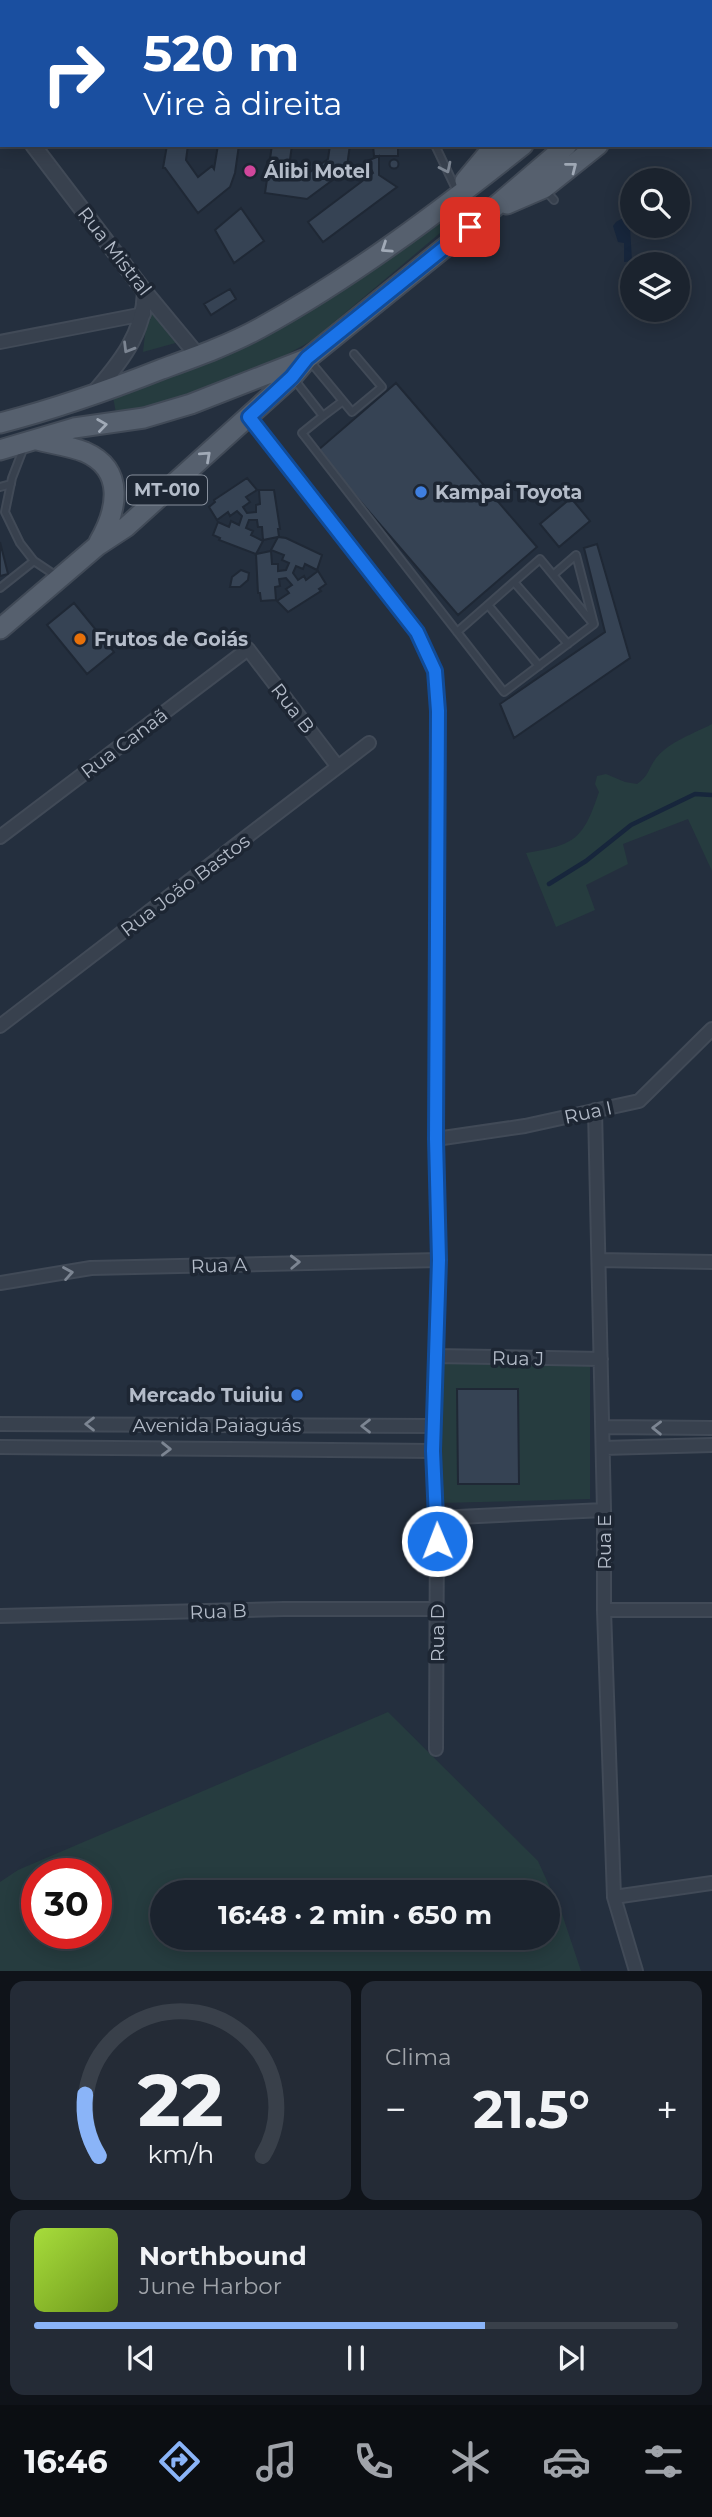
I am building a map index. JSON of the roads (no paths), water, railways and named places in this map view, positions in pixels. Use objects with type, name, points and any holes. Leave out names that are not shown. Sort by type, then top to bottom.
[{"type":"main road","points":[[443,209],[493,147]]},
{"type":"main road","points":[[0,423],[92,395],[198,356],[262,327],[443,209],[520,147]]},
{"type":"main road","name":"MT-010","points":[[97,546],[126,527],[242,424],[292,377],[307,358],[490,211],[564,147]]},
{"type":"main road","points":[[490,211],[549,194],[596,147]]},
{"type":"main road","points":[[31,441],[74,428],[144,418],[191,404],[307,358]]},
{"type":"main road","name":"MT-010","points":[[0,450],[31,441],[82,450],[105,466],[111,478],[114,505],[111,522],[97,546]]},
{"type":"main road","points":[[0,629],[97,546]]},
{"type":"street","name":"Rua Mistral","points":[[35,147],[145,292],[198,356]]},
{"type":"street","points":[[92,395],[122,358],[136,335],[144,314],[145,292]]},
{"type":"street","name":"Rua Mistral","points":[[0,342],[144,314]]},
{"type":"street","points":[[242,424],[417,632],[435,671],[438,711],[436,1139],[439,1260],[433,1451],[437,1518],[604,1510]]},
{"type":"street","name":"Rua B","points":[[247,649],[338,767]]},
{"type":"street","name":"Rua Canaã","points":[[0,837],[247,649]]},
{"type":"street","name":"Rua João Bastos","points":[[0,1026],[369,743]]},
{"type":"street","name":"Rua I","points":[[436,1139],[524,1126],[639,1101],[712,1029]]},
{"type":"street","name":"Rua E","points":[[595,1110],[603,1427],[604,1610],[614,1897],[636,1971]]},
{"type":"street","name":"Rua A","points":[[0,1283],[91,1268],[439,1260]]},
{"type":"street","points":[[598,1260],[712,1262]]},
{"type":"street","name":"Rua J","points":[[435,1356],[601,1359]]},
{"type":"street","name":"Avenida Paiaguás","points":[[0,1424],[434,1426]]},
{"type":"street","points":[[603,1427],[712,1428]]},
{"type":"street","points":[[603,1448],[689,1451],[712,1445]]},
{"type":"street","name":"Avenida Paiaguás","points":[[0,1447],[433,1451]]},
{"type":"street","name":"Rua D","points":[[436,1749],[437,1518]]},
{"type":"street","name":"Rua B","points":[[0,1616],[284,1609],[437,1609]]},
{"type":"street","points":[[604,1610],[712,1610]]},
{"type":"street","points":[[614,1897],[712,1883]]},
{"type":"lane","points":[[436,147],[457,191]]},
{"type":"lane","points":[[307,358],[352,412],[382,387],[354,354]]},
{"type":"lane","points":[[292,377],[323,416]]},
{"type":"lane","points":[[343,401],[302,433],[504,692],[594,624]]},
{"type":"lane","points":[[31,441],[11,484],[5,513],[20,543],[34,561],[60,579]]},
{"type":"lane","points":[[0,487],[11,484]]},
{"type":"lane","points":[[553,575],[576,555],[594,624]]},
{"type":"lane","points":[[457,632],[540,559],[594,624]]},
{"type":"lane","points":[[0,588],[34,561]]},
{"type":"lane","points":[[514,582],[568,644]]},
{"type":"lane","points":[[488,605],[539,666]]},
{"type":"water","points":[[620,220],[620,238],[631,238],[631,252],[624,252],[624,243],[618,242],[613,226]]},
{"type":"waterway","points":[[549,884],[586,861],[631,825],[695,794],[712,795]]},
{"type":"place","name":"Álibi Motel","points":[[250,171]]},
{"type":"place","name":"Kampai Toyota","points":[[421,492]]},
{"type":"place","name":"Frutos de Goiás","points":[[80,639]]},
{"type":"place","name":"Mercado Tuiuiu","points":[[297,1395]]}]
